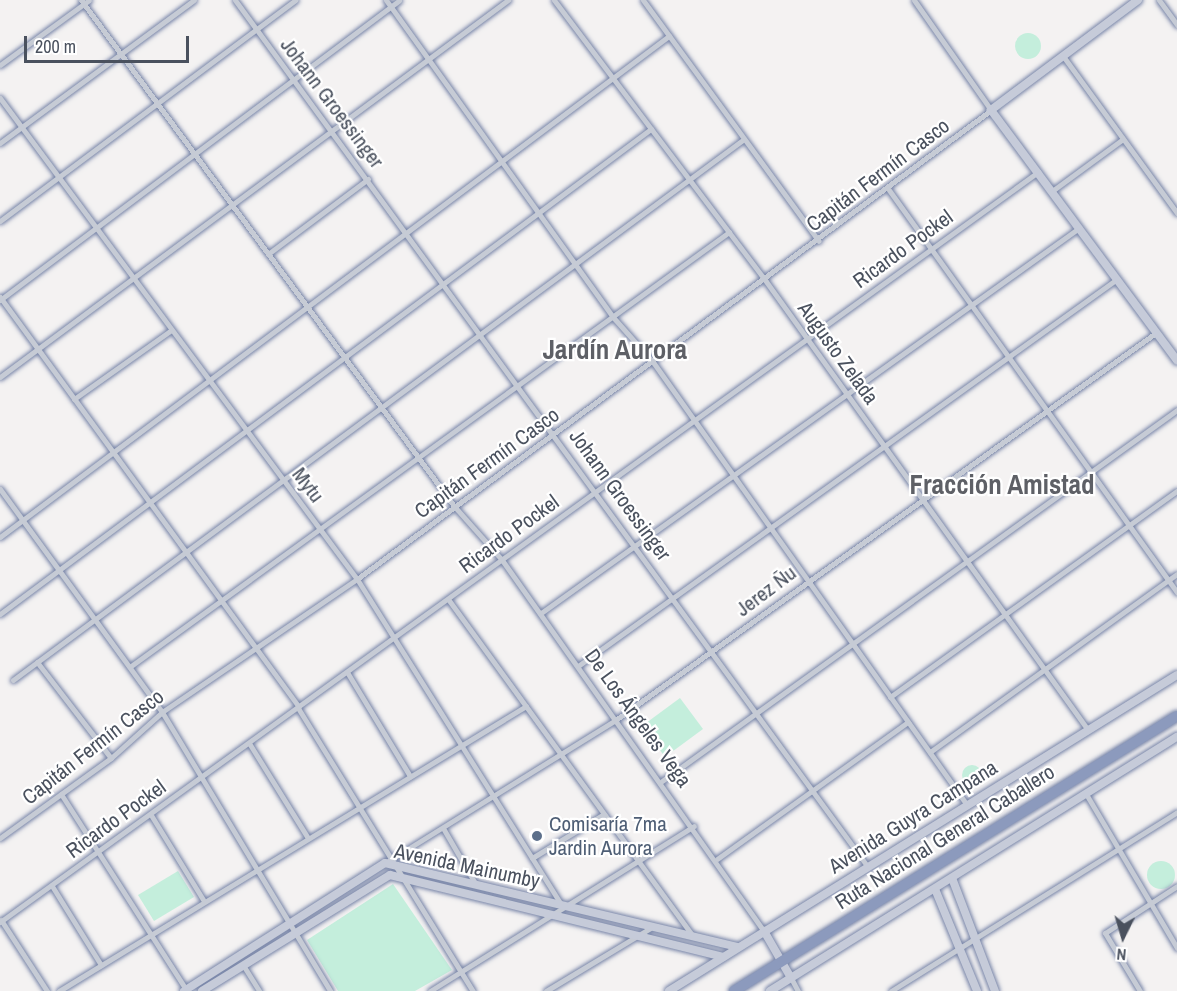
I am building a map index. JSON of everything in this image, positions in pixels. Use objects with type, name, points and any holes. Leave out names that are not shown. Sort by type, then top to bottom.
[{"type":"highway","name":"Ruta Nacional General Caballero","points":[[734,991],[1177,716]]},
{"type":"street","points":[[0,143],[194,0]]},
{"type":"street","name":"Johann Groessinger","points":[[235,0],[519,384],[868,867]]},
{"type":"street","points":[[0,221],[158,106],[295,0]]},
{"type":"street","points":[[386,0],[612,316],[653,362],[691,422],[967,805]]},
{"type":"street","points":[[399,0],[293,78],[96,230],[0,299],[150,498],[298,707],[360,807],[390,863],[402,878],[473,991]]},
{"type":"street","points":[[0,377],[37,347],[132,280],[508,0]]},
{"type":"street","name":"Augusto Zelada","points":[[554,0],[765,280],[1088,730]]},
{"type":"street","points":[[643,0],[819,241]]},
{"type":"street","points":[[914,0],[991,110],[1177,360]]},
{"type":"street","points":[[991,110],[1138,0]]},
{"type":"street","points":[[1159,0],[1177,25]]},
{"type":"street","points":[[0,64],[85,1]]},
{"type":"street","name":"De Los Ángeles Vega","points":[[85,1],[120,54],[380,407],[454,506],[502,560],[541,613],[717,859],[764,931],[791,978]]},
{"type":"street","points":[[0,537],[24,522],[111,449],[669,36]]},
{"type":"street","points":[[1063,56],[1177,213]]},
{"type":"street","name":"Mytu","points":[[0,98],[22,126],[57,179],[244,431],[283,478],[357,579],[396,637],[564,907]]},
{"type":"street","name":"Capitán Fermín Casco","points":[[0,838],[111,758],[162,712],[259,650],[357,579],[889,190],[991,110]]},
{"type":"street","points":[[0,614],[62,573],[150,498],[651,129]]},
{"type":"street","points":[[13,680],[96,621],[283,478],[744,139]]},
{"type":"street","points":[[1053,191],[1123,139]]},
{"type":"street","name":"Ricardo Pockel","points":[[0,921],[151,815],[596,490],[1038,172]]},
{"type":"street","points":[[268,254],[368,179]]},
{"type":"street","points":[[889,190],[1177,592]]},
{"type":"street","points":[[541,613],[730,474],[1079,228]]},
{"type":"street","points":[[131,666],[222,597],[321,530],[418,456],[729,232]]},
{"type":"street","points":[[578,666],[1117,279]]},
{"type":"street","points":[[74,399],[171,331]]},
{"type":"street","name":"Jerez Ñu","points":[[390,863],[617,719],[1157,332]]},
{"type":"street","points":[[662,781],[1177,410]]},
{"type":"street","points":[[0,489],[131,666],[162,712],[200,779],[330,991]]},
{"type":"street","points":[[890,697],[1177,491]]},
{"type":"street","points":[[930,752],[1177,574]]},
{"type":"street","points":[[448,599],[693,937]]},
{"type":"street","points":[[38,662],[111,758]]},
{"type":"street","points":[[347,672],[410,776]]},
{"type":"street","name":"Avenida Guyra Campana","points":[[669,991],[1177,675]]},
{"type":"street","points":[[59,991],[255,869],[526,706]]},
{"type":"street","points":[[717,859],[908,722]]},
{"type":"street","points":[[770,991],[1177,737]]},
{"type":"street","points":[[249,743],[308,838]]},
{"type":"street","points":[[61,794],[101,851],[183,990]]},
{"type":"street","points":[[1086,794],[1177,948]]},
{"type":"street","points":[[891,991],[1120,850],[1177,812]]},
{"type":"street","points":[[532,858],[604,814]]},
{"type":"street","points":[[151,815],[204,901]]},
{"type":"street","points":[[430,991],[640,862],[694,826]]},
{"type":"street","points":[[443,828],[476,885]]},
{"type":"street","name":"Avenida Mainumby","points":[[183,990],[288,921],[390,863],[564,907],[738,947]]},
{"type":"street","name":"Avenida Mainumby","points":[[202,991],[390,875],[723,957]]},
{"type":"street","points":[[952,878],[995,991]]},
{"type":"street","points":[[52,886],[102,965]]},
{"type":"street","points":[[1140,991],[1105,933],[1177,886]]},
{"type":"street","points":[[935,889],[977,991]]},
{"type":"street","points":[[0,921],[46,991]]},
{"type":"street","points":[[546,991],[652,927]]},
{"type":"street","points":[[243,965],[259,991]]},
{"type":"street","points":[[791,978],[798,991]]},
{"type":"green space","points":[[1028,33],[1037,37],[1041,46],[1037,55],[1028,59],[1019,55],[1015,46],[1019,37]]},
{"type":"green space","points":[[680,698],[703,729],[665,757],[642,726]]},
{"type":"green space","points":[[972,765],[979,768],[982,775],[979,782],[972,785],[965,782],[962,775],[965,768]]},
{"type":"green space","points":[[1161,861],[1171,865],[1175,875],[1171,885],[1161,889],[1151,885],[1147,875],[1151,865]]},
{"type":"green space","points":[[178,871],[194,897],[154,921],[138,895]]},
{"type":"green space","points":[[393,884],[452,970],[415,991],[338,991],[307,940]]},
{"type":"place","name":"Comisaría 7ma Jardin Aurora","points":[[537,836]]},
{"type":"district","name":"Jardín Aurora","points":[[615,350]]},
{"type":"district","name":"Fracción Amistad","points":[[1002,485]]}]
